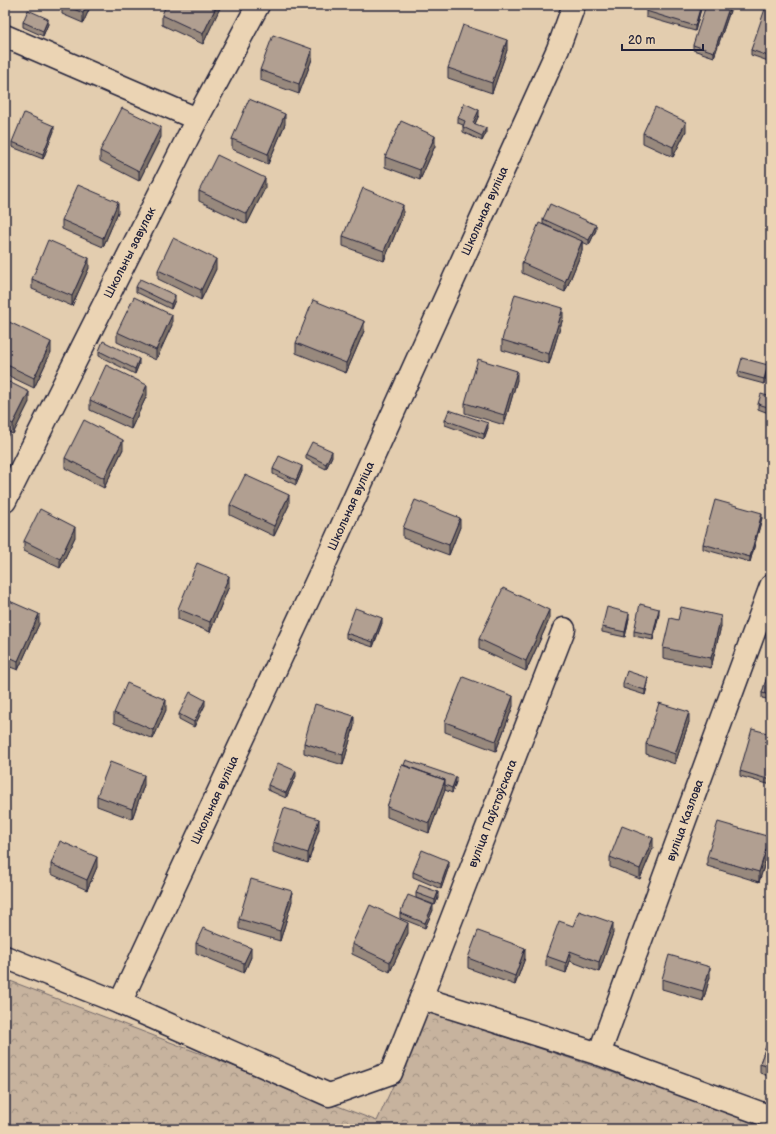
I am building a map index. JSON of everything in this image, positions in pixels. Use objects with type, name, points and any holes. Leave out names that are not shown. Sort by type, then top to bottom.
[{"type":"street","name":"Школьны завулак","points":[[5,501],[197,119],[258,5]]},
{"type":"street","name":"Школьная вуліца","points":[[120,1003],[348,511],[554,57],[574,5]]},
{"type":"street","points":[[5,36],[197,119]]},
{"type":"street","name":"вуліца Казлова","points":[[599,1054],[771,586]]},
{"type":"street","name":"вуліца Паўстоўскага","points":[[5,957],[120,1003],[329,1095],[391,1073],[564,629]]},
{"type":"street","points":[[421,998],[599,1054],[771,1117]]},
{"type":"green space","points":[[5,979],[377,1121],[427,1011],[771,1125],[771,1129],[5,1129]]},
{"type":"building","points":[[64,5],[87,5],[83,13]]},
{"type":"building","points":[[166,5],[217,5],[203,34],[162,15]]},
{"type":"building","points":[[648,5],[701,5],[695,26],[646,11]]},
{"type":"building","points":[[706,5],[730,5],[714,52],[693,45]]},
{"type":"building","points":[[766,6],[771,8],[771,57],[751,50]]},
{"type":"building","points":[[28,10],[48,19],[43,31],[23,22]]},
{"type":"building","points":[[463,25],[507,40],[492,83],[448,68]]},
{"type":"building","points":[[273,35],[312,49],[299,84],[260,70]]},
{"type":"building","points":[[249,99],[285,114],[268,154],[232,139]]},
{"type":"building","points":[[464,103],[479,110],[473,123],[486,128],[482,136],[463,127],[465,121],[458,118]]},
{"type":"building","points":[[655,107],[686,122],[673,147],[643,133]]},
{"type":"building","points":[[122,108],[161,127],[139,171],[100,151]]},
{"type":"building","points":[[24,113],[54,126],[43,154],[12,142]]},
{"type":"building","points":[[401,121],[435,136],[420,170],[385,157]]},
{"type":"building","points":[[217,155],[265,178],[247,214],[199,191]]},
{"type":"building","points":[[78,185],[118,202],[103,238],[62,220]]},
{"type":"building","points":[[363,188],[403,205],[384,251],[343,236]]},
{"type":"building","points":[[550,204],[596,225],[589,240],[543,219]]},
{"type":"building","points":[[539,223],[582,241],[565,282],[522,263]]},
{"type":"building","points":[[173,238],[216,259],[201,290],[158,270]]},
{"type":"building","points":[[48,240],[89,258],[72,296],[32,279]]},
{"type":"building","points":[[140,279],[175,295],[171,304],[136,287]]},
{"type":"building","points":[[515,294],[563,308],[549,354],[502,340]]},
{"type":"building","points":[[134,297],[172,315],[156,350],[117,332]]},
{"type":"building","points":[[313,300],[364,321],[346,363],[296,343]]},
{"type":"building","points":[[5,320],[51,342],[34,378],[5,364]]},
{"type":"building","points":[[103,341],[139,359],[135,369],[99,351]]},
{"type":"building","points":[[742,358],[768,365],[764,379],[738,372]]},
{"type":"building","points":[[478,359],[517,371],[504,415],[465,403]]},
{"type":"building","points":[[106,365],[147,385],[131,419],[90,400]]},
{"type":"building","points":[[5,380],[29,392],[13,424],[5,420]]},
{"type":"building","points":[[761,394],[771,397],[771,408],[758,404]]},
{"type":"building","points":[[449,410],[488,423],[484,434],[445,420]]},
{"type":"building","points":[[84,420],[123,440],[104,478],[65,458]]},
{"type":"building","points":[[5,428],[8,430],[5,436]]},
{"type":"building","points":[[312,442],[332,451],[326,464],[306,454]]},
{"type":"building","points":[[279,456],[302,466],[296,480],[273,469]]},
{"type":"building","points":[[245,475],[289,495],[274,526],[230,505]]},
{"type":"building","points":[[415,500],[460,518],[449,545],[403,528]]},
{"type":"building","points":[[715,500],[762,513],[750,557],[703,544]]},
{"type":"building","points":[[40,509],[75,527],[60,559],[24,541]]},
{"type":"building","points":[[197,563],[229,576],[210,622],[178,609]]},
{"type":"building","points":[[503,588],[549,610],[526,661],[479,639]]},
{"type":"building","points":[[5,599],[39,614],[18,661],[5,655]]},
{"type":"building","points":[[640,604],[659,609],[653,635],[634,631]]},
{"type":"building","points":[[607,607],[629,613],[625,632],[602,627]]},
{"type":"building","points":[[681,607],[721,616],[711,658],[663,648],[670,618],[678,620]]},
{"type":"building","points":[[355,608],[382,618],[373,642],[346,633]]},
{"type":"building","points":[[771,664],[771,695],[762,693]]},
{"type":"building","points":[[627,671],[648,678],[645,690],[623,683]]},
{"type":"building","points":[[463,677],[513,696],[496,741],[445,722]]},
{"type":"building","points":[[127,683],[166,700],[153,730],[114,713]]},
{"type":"building","points":[[190,692],[205,700],[194,722],[179,714]]},
{"type":"building","points":[[659,703],[689,712],[675,754],[646,744]]},
{"type":"building","points":[[315,704],[354,716],[343,755],[304,743]]},
{"type":"building","points":[[752,729],[771,734],[771,780],[740,771]]},
{"type":"building","points":[[406,760],[456,777],[452,788],[445,785],[445,780],[404,765]]},
{"type":"building","points":[[110,762],[144,775],[132,809],[97,796]]},
{"type":"building","points":[[278,763],[296,771],[286,793],[268,785]]},
{"type":"building","points":[[402,765],[445,780],[429,823],[387,807]]},
{"type":"building","points":[[284,808],[319,819],[308,853],[273,842]]},
{"type":"building","points":[[718,822],[770,837],[759,872],[707,857]]},
{"type":"building","points":[[622,826],[653,838],[640,869],[610,857]]},
{"type":"building","points":[[60,841],[97,857],[87,880],[51,864]]},
{"type":"building","points":[[422,850],[449,861],[441,884],[413,872]]},
{"type":"building","points":[[251,879],[292,891],[280,931],[239,919]]},
{"type":"building","points":[[419,885],[438,892],[435,900],[416,893]]},
{"type":"building","points":[[408,895],[433,905],[425,923],[400,913]]},
{"type":"building","points":[[370,905],[408,923],[390,962],[352,944]]},
{"type":"building","points":[[579,911],[613,923],[599,962],[570,951],[566,963],[546,956],[559,921],[573,926]]},
{"type":"building","points":[[203,928],[251,948],[244,963],[196,943]]},
{"type":"building","points":[[478,931],[525,948],[515,976],[468,958]]},
{"type":"building","points":[[669,955],[710,967],[703,991],[662,979]]},
{"type":"building","points":[[771,1033],[771,1067],[760,1063]]}]
